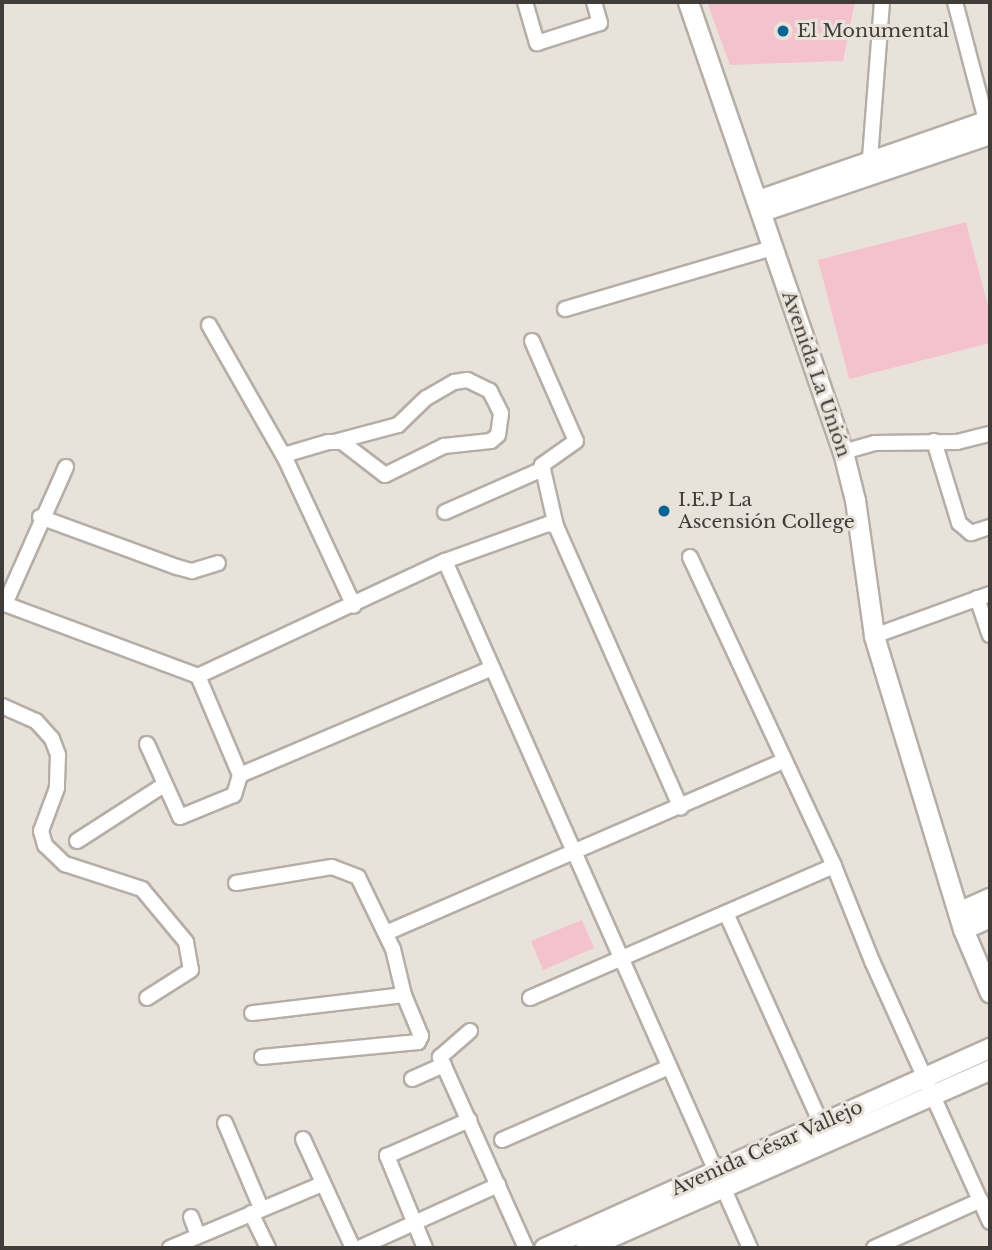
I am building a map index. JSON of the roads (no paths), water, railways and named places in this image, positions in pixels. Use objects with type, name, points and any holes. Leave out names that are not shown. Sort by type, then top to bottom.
[{"type":"street","points":[[525,2],[537,43],[600,23],[594,2]]},
{"type":"street","name":"Avenida La Unión","points":[[688,2],[843,452],[855,500],[874,636],[960,921],[990,993]]},
{"type":"street","points":[[870,158],[882,2]]},
{"type":"street","points":[[955,2],[989,124]]},
{"type":"street","points":[[759,206],[989,124]]},
{"type":"street","points":[[759,206],[870,158],[989,124]]},
{"type":"street","points":[[565,309],[772,248]]},
{"type":"street","points":[[209,325],[284,455],[354,606]]},
{"type":"street","points":[[532,341],[576,441],[544,460],[543,469],[556,526],[681,808]]},
{"type":"street","points":[[284,455],[398,425],[426,398],[454,382],[467,380],[491,391],[501,413],[498,435],[491,442],[444,446],[385,475],[348,444],[334,442]]},
{"type":"street","points":[[843,452],[875,443],[957,442],[990,434]]},
{"type":"street","points":[[934,441],[959,523],[971,533],[990,527]]},
{"type":"street","points":[[66,467],[40,517],[3,604],[198,676],[354,606],[445,561],[548,524],[556,526]]},
{"type":"street","points":[[445,512],[543,469]]},
{"type":"street","points":[[40,517],[177,567],[192,570],[218,563]]},
{"type":"street","points":[[690,557],[834,866],[990,1222]]},
{"type":"street","points":[[445,561],[750,1248]]},
{"type":"street","points":[[874,636],[984,596],[990,635]]},
{"type":"street","points":[[240,775],[492,668]]},
{"type":"street","points":[[147,744],[180,817],[234,795],[240,775],[198,676]]},
{"type":"street","points":[[2,706],[36,720],[58,755],[59,779],[41,831],[53,856],[142,889],[186,942],[191,970],[147,998]]},
{"type":"street","points":[[386,933],[576,854],[783,761]]},
{"type":"street","points":[[77,841],[164,785]]},
{"type":"street","points":[[530,998],[834,866]]},
{"type":"street","points":[[236,883],[332,867],[346,870],[365,888],[386,933],[404,995],[421,1036],[418,1042],[262,1057]]},
{"type":"street","points":[[960,921],[990,898]]},
{"type":"street","points":[[726,913],[821,1123]]},
{"type":"street","points":[[960,921],[990,917]]},
{"type":"street","points":[[252,1013],[404,995]]},
{"type":"street","points":[[470,1031],[441,1052],[443,1065],[526,1248]]},
{"type":"street","name":"Avenida César Vallejo","points":[[544,1248],[720,1179],[930,1086],[990,1048]]},
{"type":"street","points":[[412,1079],[443,1065]]},
{"type":"street","points":[[502,1140],[669,1067]]},
{"type":"street","name":"Avenida César Vallejo","points":[[585,1248],[720,1179],[821,1123],[990,1069]]},
{"type":"street","points":[[425,1248],[387,1156],[469,1120]]},
{"type":"street","points":[[225,1123],[268,1248]]},
{"type":"street","points":[[303,1139],[353,1248]]},
{"type":"street","points":[[170,1248],[322,1184]]},
{"type":"street","points":[[359,1248],[498,1185]]},
{"type":"street","points":[[876,1248],[981,1200]]},
{"type":"street","points":[[191,1217],[198,1235]]},
{"type":"place","name":"El Monumental","points":[[783,31]]},
{"type":"place","name":"I.E.P La Ascensión College","points":[[664,511]]}]
